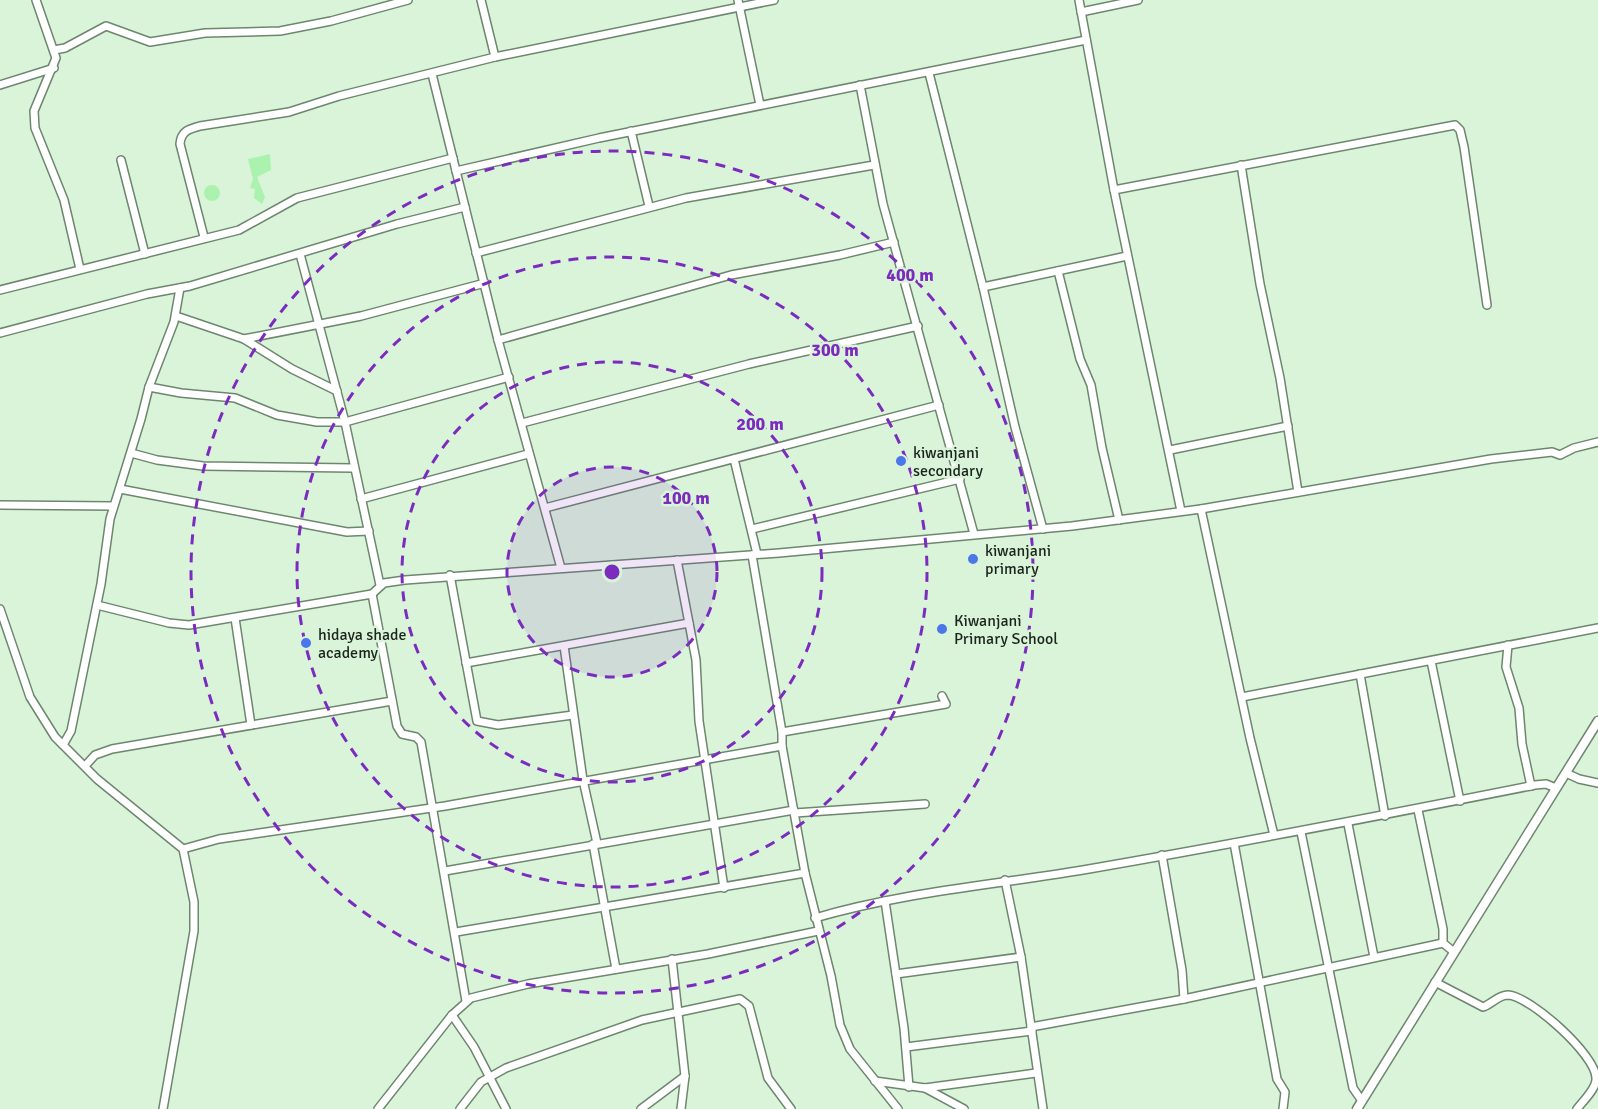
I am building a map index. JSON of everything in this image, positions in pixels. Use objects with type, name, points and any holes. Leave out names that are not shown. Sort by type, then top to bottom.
[{"type":"street","points":[[36,0],[56,58],[54,68],[40,93],[34,111],[35,128],[64,200],[80,269]]},
{"type":"street","points":[[54,50],[65,48],[106,27],[150,42],[205,33],[280,31],[332,21],[408,0]]},
{"type":"street","points":[[481,0],[495,57]]},
{"type":"street","points":[[204,237],[180,144],[180,138],[187,130],[289,112],[339,96],[495,57],[739,3],[774,0]]},
{"type":"street","points":[[1079,0],[1127,256],[1170,450],[1181,511]]},
{"type":"street","points":[[1081,12],[1138,0]]},
{"type":"street","points":[[739,3],[760,105]]},
{"type":"street","points":[[456,171],[631,131],[1086,40]]},
{"type":"street","points":[[0,85],[54,68]]},
{"type":"street","points":[[929,73],[984,287],[1013,417],[1043,529]]},
{"type":"street","points":[[432,74],[498,340],[561,568]]},
{"type":"street","points":[[861,86],[874,165],[974,534]]},
{"type":"street","points":[[1114,190],[1419,130],[1457,126],[1464,147],[1487,304]]},
{"type":"street","points":[[631,131],[649,206]]},
{"type":"street","points":[[0,290],[249,226],[281,206],[304,196],[453,158]]},
{"type":"street","points":[[121,160],[145,254]]},
{"type":"street","points":[[476,253],[649,206],[874,165]]},
{"type":"street","points":[[1241,165],[1298,492]]},
{"type":"street","points":[[0,333],[147,294],[180,288],[397,224],[465,207]]},
{"type":"street","points":[[498,340],[731,275],[840,255],[894,242]]},
{"type":"street","points":[[300,254],[345,422],[353,468],[380,585]]},
{"type":"street","points":[[984,287],[1127,256]]},
{"type":"street","points":[[1058,271],[1080,359],[1091,385],[1102,448],[1119,520]]},
{"type":"street","points":[[244,339],[318,324],[484,283]]},
{"type":"street","points":[[63,745],[71,731],[86,647],[97,605],[113,506],[131,453],[148,387],[176,316],[180,288]]},
{"type":"street","points":[[176,316],[244,339],[292,369],[337,391]]},
{"type":"street","points":[[522,423],[748,364],[918,326]]},
{"type":"street","points":[[148,387],[181,393],[235,398],[277,415],[317,422],[345,422],[509,377]]},
{"type":"street","points":[[544,508],[939,405]]},
{"type":"street","points":[[1170,450],[1288,426]]},
{"type":"street","points":[[97,605],[179,625],[235,618],[372,594],[380,585],[450,575],[755,554],[1043,529],[1119,520],[1201,509],[1491,459],[1552,452],[1560,455],[1574,448],[1598,442]]},
{"type":"street","points":[[131,453],[157,460],[203,466],[353,468]]},
{"type":"street","points":[[361,499],[528,454]]},
{"type":"street","points":[[734,459],[752,529],[782,732],[782,746],[805,873],[843,1036],[850,1049],[898,1109]]},
{"type":"street","points":[[752,529],[960,479]]},
{"type":"street","points":[[120,489],[347,532],[369,531]]},
{"type":"street","points":[[0,505],[113,506]]},
{"type":"street","points":[[1201,509],[1274,835]]},
{"type":"street","points":[[677,560],[696,660],[699,721],[724,888]]},
{"type":"street","points":[[450,575],[474,714],[478,722],[505,724],[573,715]]},
{"type":"street","points":[[372,594],[400,732],[421,742],[456,932],[466,1001]]},
{"type":"street","points":[[0,609],[3,627],[36,711],[63,745],[85,766],[183,849],[194,902],[194,931],[163,1109]]},
{"type":"street","points":[[235,618],[251,726]]},
{"type":"street","points":[[466,663],[689,623]]},
{"type":"street","points":[[1242,697],[1598,628]]},
{"type":"street","points":[[1508,645],[1506,667],[1519,708],[1522,744],[1531,786]]},
{"type":"street","points":[[564,646],[583,780],[616,969]]},
{"type":"street","points":[[1431,661],[1460,801]]},
{"type":"street","points":[[1360,674],[1385,816]]},
{"type":"street","points":[[782,732],[946,704],[942,696]]},
{"type":"street","points":[[85,766],[95,755],[106,750],[392,701]]},
{"type":"street","points":[[1357,1109],[1598,721]]},
{"type":"street","points":[[183,849],[219,839],[433,807],[782,746]]},
{"type":"street","points":[[1566,773],[1579,780],[1598,783]]},
{"type":"street","points":[[815,918],[885,901],[1348,824],[1531,786],[1546,784],[1556,788]]},
{"type":"street","points":[[445,872],[595,844],[795,811],[925,804]]},
{"type":"street","points":[[1418,810],[1443,929],[1443,943]]},
{"type":"street","points":[[1348,824],[1374,957]]},
{"type":"street","points":[[1301,832],[1353,1088],[1362,1101]]},
{"type":"street","points":[[1234,843],[1277,1079],[1286,1092],[1283,1109]]},
{"type":"street","points":[[1162,855],[1182,970],[1184,999]]},
{"type":"street","points":[[456,932],[805,873]]},
{"type":"street","points":[[1005,880],[1021,957],[1043,1109]]},
{"type":"street","points":[[885,901],[906,1047],[909,1087]]},
{"type":"street","points":[[378,1109],[452,1015],[466,1001],[510,988],[818,931]]},
{"type":"street","points":[[1443,943],[1454,952]]},
{"type":"street","points":[[906,1047],[1031,1029],[1184,999],[1443,943]]},
{"type":"street","points":[[896,974],[1021,957]]},
{"type":"street","points":[[672,959],[685,1076],[681,1109]]},
{"type":"street","points":[[1435,982],[1484,1007],[1502,996],[1516,997],[1562,1027],[1592,1066],[1597,1077],[1595,1084],[1577,1109]]},
{"type":"street","points":[[460,1109],[478,1084],[488,1077],[610,1031],[677,1011],[740,999],[745,1000],[751,1011],[768,1078],[791,1109]]},
{"type":"street","points":[[452,1015],[474,1047],[506,1109]]},
{"type":"street","points":[[875,1081],[925,1088],[1036,1073]]},
{"type":"street","points":[[641,1109],[685,1076]]},
{"type":"street","points":[[925,1088],[964,1109]]},
{"type":"green space","points":[[270,154],[271,170],[257,177],[265,197],[262,204],[254,198],[255,189],[250,188],[253,179],[248,159]]},
{"type":"green space","points":[[212,185],[218,187],[220,193],[218,199],[212,201],[206,199],[204,193],[206,187]]},
{"type":"place","name":"kiwanjani secondary","points":[[901,461]]},
{"type":"place","name":"kiwanjani primary","points":[[973,559]]},
{"type":"place","name":"Kiwanjani Primary School","points":[[942,629]]},
{"type":"place","name":"hidaya shade academy","points":[[306,643]]}]
